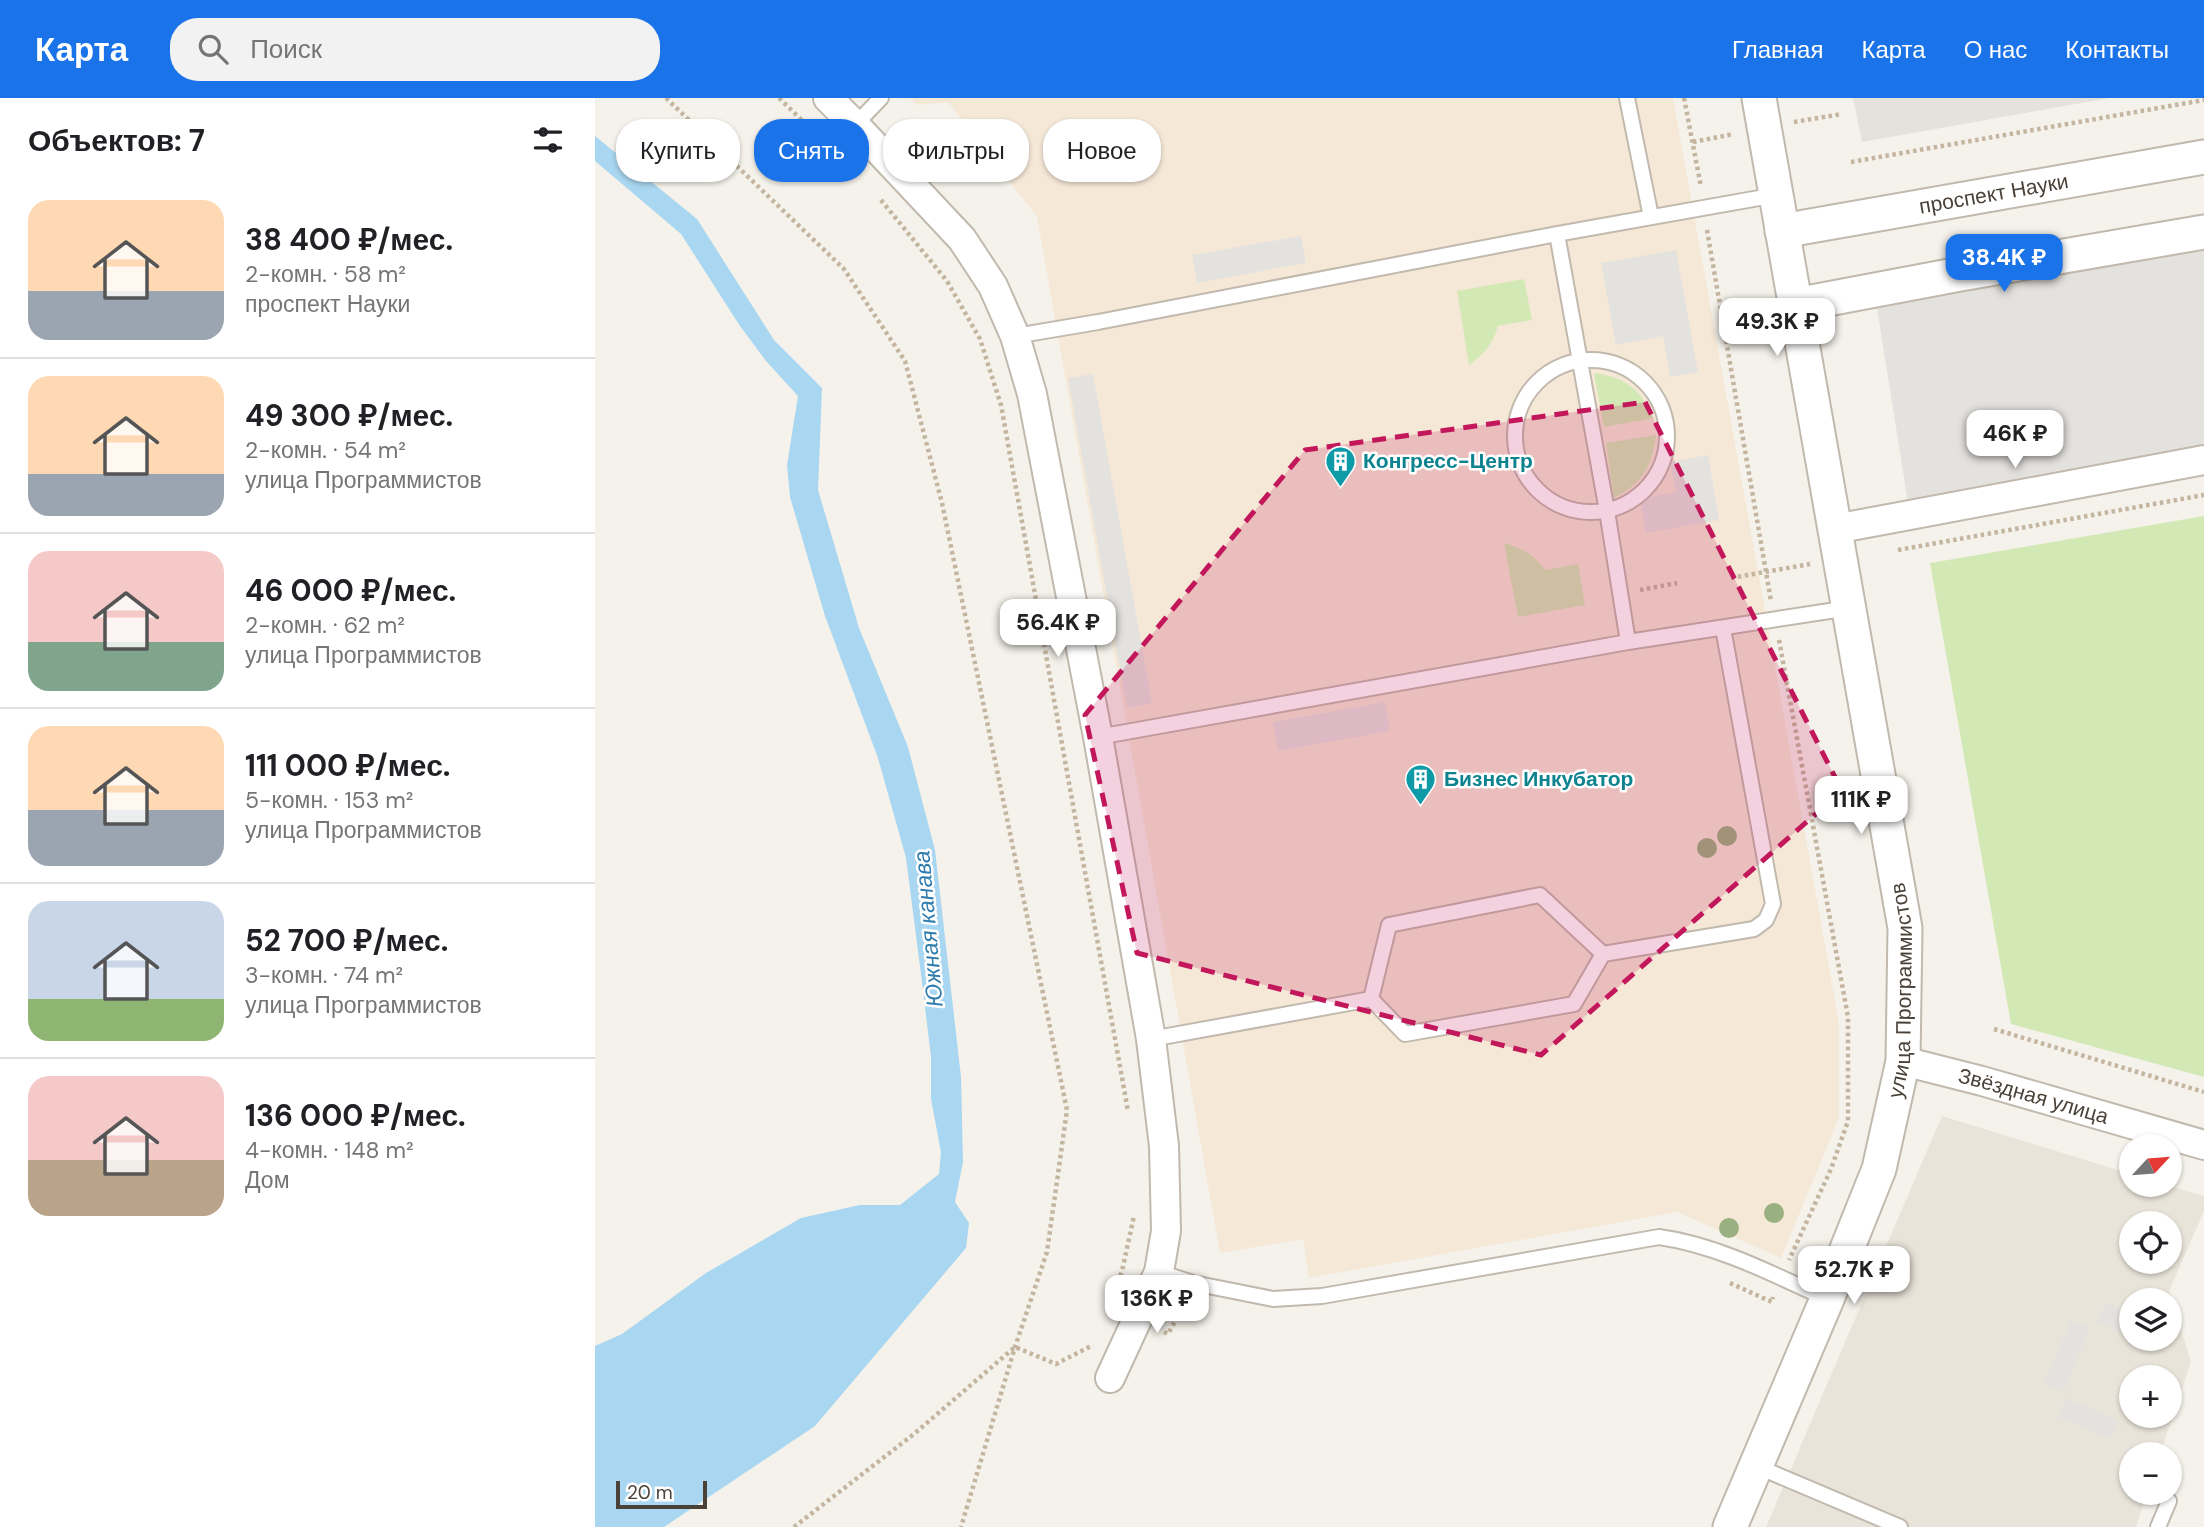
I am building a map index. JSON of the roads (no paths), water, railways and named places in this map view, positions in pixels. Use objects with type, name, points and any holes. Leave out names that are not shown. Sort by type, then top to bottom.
[{"type":"street","points":[[828,98],[850,119]]},
{"type":"street","name":"улица Программистов","points":[[1730,1527],[1879,1169],[1903,1061],[1905,928],[1759,98]]},
{"type":"street","points":[[869,139],[963,239],[993,286],[1015,336],[1032,394],[1098,737],[1151,1039],[1164,1146],[1166,1231],[1159,1272],[1110,1378]]},
{"type":"street","name":"проспект Науки","points":[[1782,231],[2204,157]]},
{"type":"street","points":[[1796,305],[2204,232]]},
{"type":"street","points":[[1838,544],[2204,460]]},
{"type":"street","name":"Звёздная улица","points":[[1903,1061],[2204,1145]]},
{"type":"lane","points":[[860,119],[881,98]]},
{"type":"lane","points":[[1627,98],[1651,217]]},
{"type":"lane","points":[[1015,336],[1776,195]]},
{"type":"lane","points":[[1557,234],[1628,642]]},
{"type":"lane","points":[[1580,360],[1609,362],[1635,374],[1656,395],[1666,423],[1666,452],[1655,479],[1634,500],[1607,511],[1577,512],[1548,500],[1527,478],[1515,450],[1516,419],[1529,391],[1551,371],[1580,360]]},
{"type":"lane","points":[[1098,737],[1628,642],[1849,608]]},
{"type":"lane","points":[[1603,954],[1754,929],[1766,920],[1773,904],[1723,628]]},
{"type":"lane","points":[[1371,999],[1389,925],[1540,895],[1603,954]]},
{"type":"lane","points":[[1371,999],[1405,1034],[1574,1004],[1603,954]]},
{"type":"lane","points":[[1151,1039],[1371,999]]},
{"type":"lane","points":[[1159,1272],[1193,1283],[1273,1299],[1322,1296],[1659,1237],[1689,1241],[1827,1299]]},
{"type":"lane","points":[[1756,1466],[1900,1527]]},
{"type":"lane","points":[[2158,1527],[2168,1505]]},
{"type":"water","points":[[595,136],[616,153],[616,179],[595,161]]},
{"type":"water","name":"Южная канава","points":[[620,182],[652,182],[697,219],[774,340],[822,388],[818,490],[859,628],[908,747],[935,850],[961,1077],[963,1162],[955,1202],[969,1223],[966,1248],[815,1426],[664,1527],[595,1527],[595,1346],[622,1334],[706,1273],[801,1218],[860,1205],[900,1205],[939,1174],[941,1152],[931,1099],[931,1057],[906,858],[878,758],[825,616],[790,497],[787,465],[798,396],[766,361],[740,326],[681,234]]},
{"type":"place","name":"Конгресс-Центр","points":[[1340,488]]},
{"type":"place","name":"Бизнес Инкубатор","points":[[1421,806]]}]
